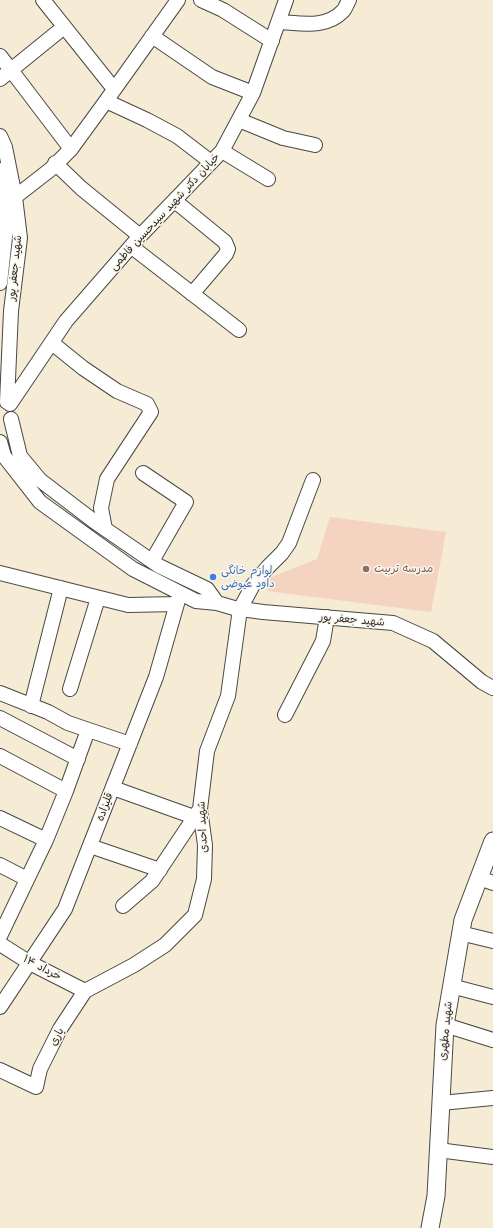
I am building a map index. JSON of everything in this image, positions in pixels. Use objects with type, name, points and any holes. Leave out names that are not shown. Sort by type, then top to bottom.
[{"type":"main road","name":"شهید مطهری","points":[[430,1228],[436,1196],[445,1025],[463,920],[486,880],[493,841]]},
{"type":"street","points":[[43,0],[114,89]]},
{"type":"street","points":[[15,197],[50,169],[70,149],[178,0]]},
{"type":"street","points":[[202,0],[223,10],[272,41]]},
{"type":"street","name":"خیابان دکتر شهید سیدحسین فاطمی","points":[[6,402],[52,343],[66,321],[136,242],[222,151],[254,93],[286,0]]},
{"type":"street","points":[[279,22],[319,24],[333,18],[343,11],[349,0]]},
{"type":"street","points":[[5,74],[64,27]]},
{"type":"street","points":[[152,36],[212,76],[254,93]]},
{"type":"street","points":[[0,56],[5,74],[70,149]]},
{"type":"street","points":[[106,101],[177,136],[211,162]]},
{"type":"street","points":[[239,120],[283,138],[315,145]]},
{"type":"street","name":"شهید جعفر پور","points":[[0,136],[5,147],[15,197],[20,238],[11,311],[6,402],[13,410],[6,421]]},
{"type":"street","points":[[222,151],[268,179]]},
{"type":"street","points":[[55,164],[192,294],[239,330]]},
{"type":"street","name":"شهید جعفر پور","points":[[0,170],[6,228],[2,253],[0,283]]},
{"type":"street","points":[[175,201],[225,242],[228,249],[226,254],[192,294]]},
{"type":"street","points":[[52,343],[83,368],[117,391],[147,404],[150,412],[107,479],[101,508],[105,529]]},
{"type":"street","points":[[6,421],[20,456],[40,480],[105,529],[159,566],[207,589],[217,603]]},
{"type":"street","name":"شهید جعفر پور","points":[[0,442],[4,456],[40,502],[133,569],[179,599],[217,603],[240,609],[263,612],[393,623],[433,641],[482,682],[493,688]]},
{"type":"street","points":[[143,473],[186,502],[152,561]]},
{"type":"street","points":[[240,609],[253,585],[289,543],[313,480]]},
{"type":"street","points":[[1,576],[61,588],[128,605],[179,599]]},
{"type":"street","points":[[31,706],[61,588]]},
{"type":"street","points":[[70,689],[98,598]]},
{"type":"street","name":"قلیزاده","points":[[0,1007],[65,909],[156,677],[179,599]]},
{"type":"street","name":"شهید احدی","points":[[85,991],[134,965],[165,945],[196,915],[204,878],[205,845],[197,813],[207,751],[228,696],[240,609]]},
{"type":"street","points":[[285,716],[323,641],[327,617]]},
{"type":"street","points":[[0,693],[68,723],[130,744]]},
{"type":"street","points":[[0,718],[78,759]]},
{"type":"street","points":[[0,936],[46,840],[66,791],[88,730]]},
{"type":"street","points":[[0,756],[66,791]]},
{"type":"street","points":[[113,788],[197,813],[152,882],[123,906]]},
{"type":"street","points":[[0,818],[46,840]]},
{"type":"street","points":[[90,846],[160,870]]},
{"type":"street","points":[[0,865],[27,879]]},
{"type":"street","points":[[460,933],[493,941]]},
{"type":"street","name":"۱۴ خرداد","points":[[0,944],[30,963],[85,991]]},
{"type":"street","points":[[452,986],[493,997]]},
{"type":"street","name":"یاری","points":[[0,1070],[36,1087],[40,1069],[60,1029],[85,991]]},
{"type":"street","points":[[445,1025],[493,1040]]},
{"type":"street","points":[[441,1103],[493,1098]]},
{"type":"street","points":[[438,1150],[493,1157]]},
{"type":"shaded area","name":"مدرسه تربیت","points":[[330,517],[446,532],[431,612],[267,591],[269,578],[317,559]]},
{"type":"place","name":"مدرسه تربیت","points":[[366,569]]},
{"type":"place","name":"لوازم خانگی داود عیوضی","points":[[213,577]]}]
